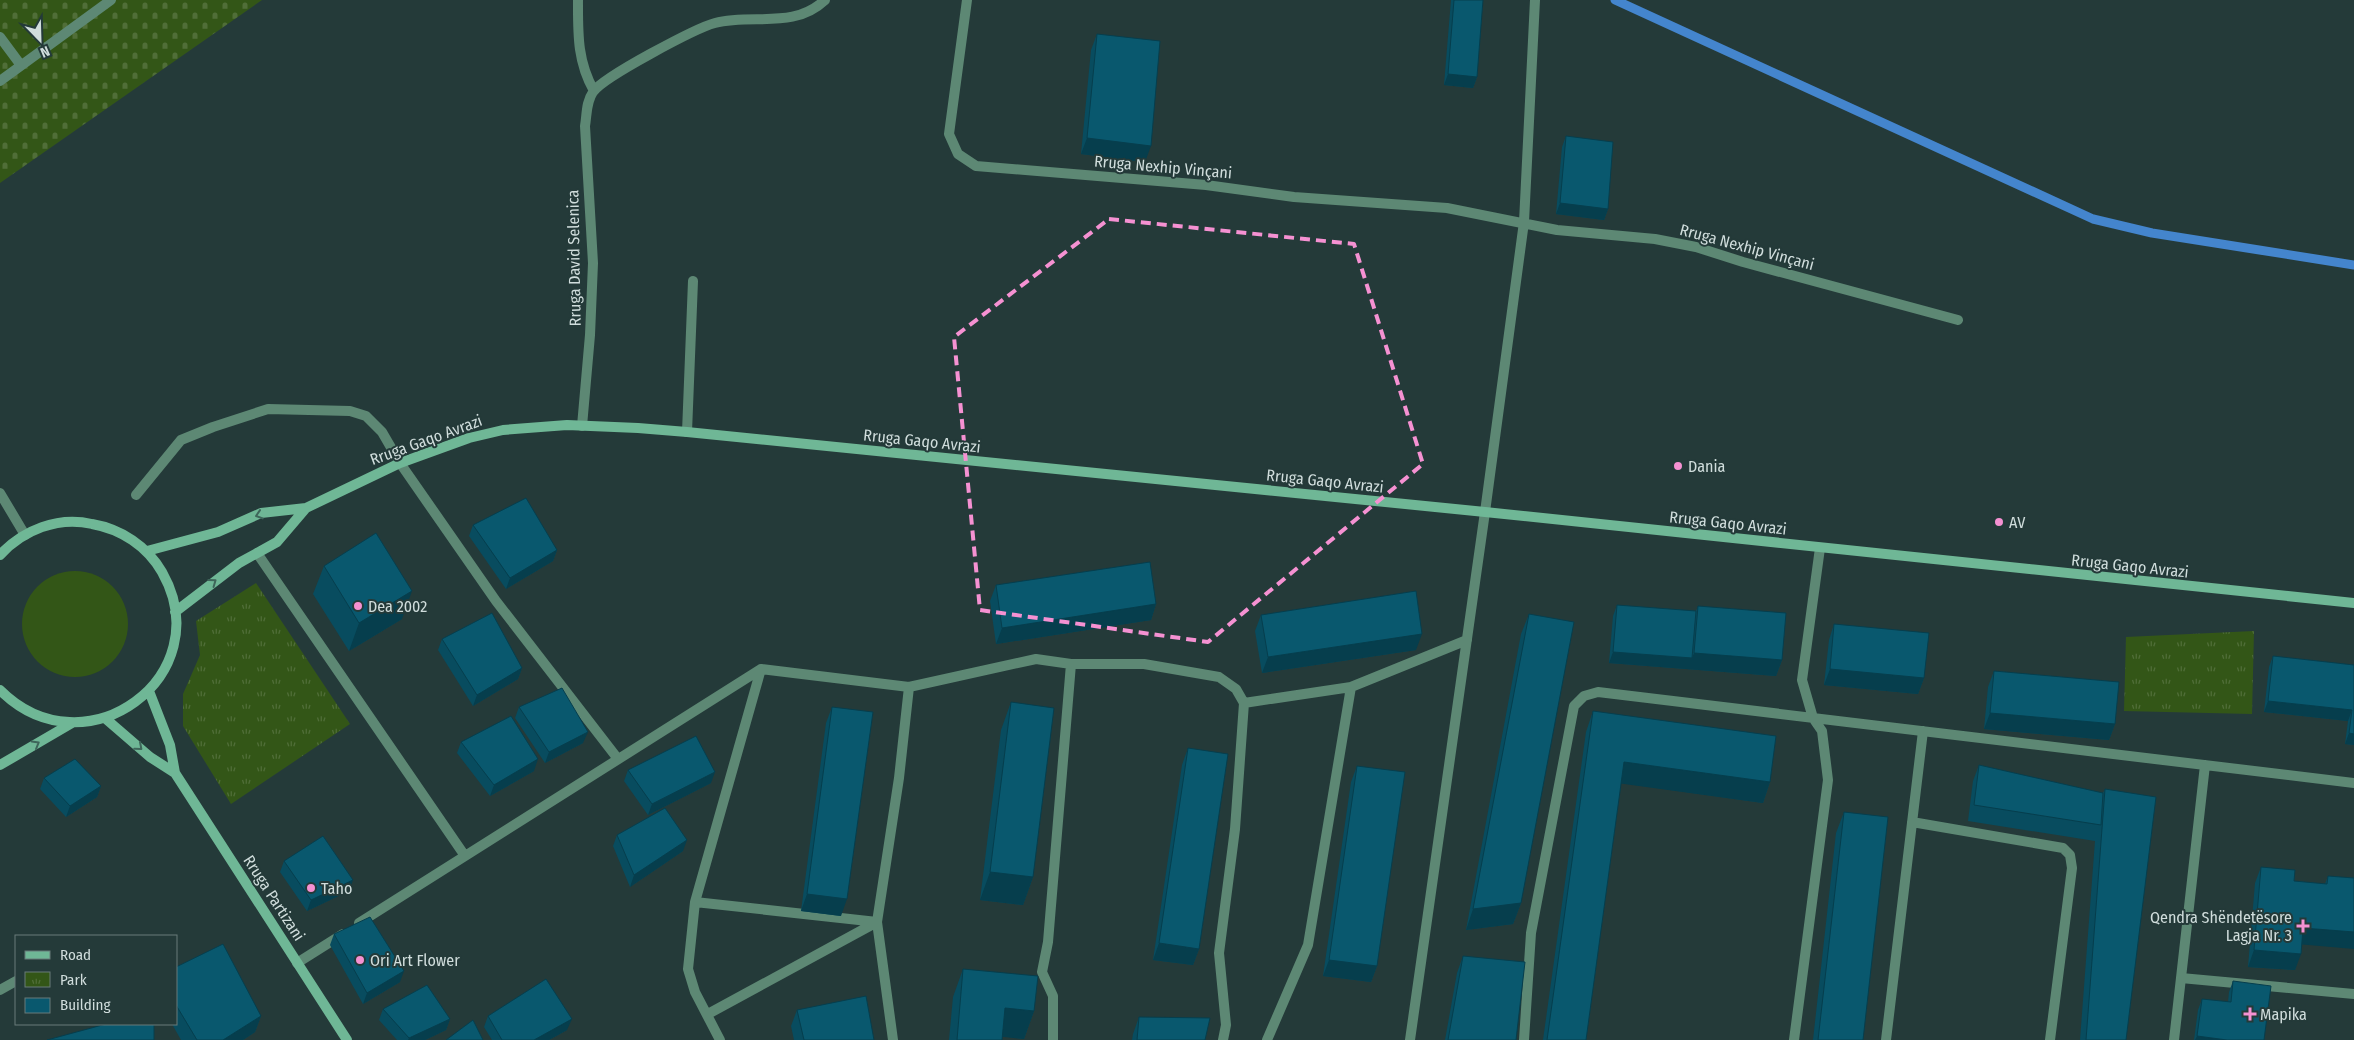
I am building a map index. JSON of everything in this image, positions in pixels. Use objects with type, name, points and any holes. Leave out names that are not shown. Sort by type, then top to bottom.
[{"type":"main road","name":"Rruga Gaqo Avrazi","points":[[146,551],[218,532],[261,513],[306,508],[400,463],[469,438],[503,430],[582,426],[687,432],[1485,512],[2354,603]]},
{"type":"main road","name":"Rruga Gaqo Avrazi","points":[[175,612],[231,568],[277,542],[306,508]]},
{"type":"main road","points":[[0,555],[25,535],[52,524],[86,522],[119,532],[146,551],[166,579],[175,612],[176,629],[167,662],[149,691],[129,707],[106,719],[72,723],[38,717],[23,710],[0,690]]},
{"type":"main road","name":"Rruga Partizani","points":[[149,691],[170,745],[175,773],[347,1040]]},
{"type":"main road","name":"Rruga Partizani","points":[[106,719],[150,757],[175,773]]},
{"type":"main road","points":[[0,765],[72,723]]},
{"type":"street","points":[[0,81],[20,64],[111,0]]},
{"type":"street","points":[[578,0],[578,38],[583,72],[594,91],[621,72],[690,34],[715,23],[738,19],[782,20],[804,15],[825,0]]},
{"type":"street","name":"Rruga Nexhip Vinçani","points":[[967,0],[950,134],[958,154],[976,166],[1206,185],[1294,197],[1447,208],[1524,222],[1556,230],[1655,239],[1696,247],[1743,262],[1958,320]]},
{"type":"street","points":[[1410,1040],[1524,222],[1535,0]]},
{"type":"street","points":[[0,36],[20,64]]},
{"type":"street","name":"Rruga David Selenica","points":[[582,426],[590,335],[593,263],[585,126],[588,104],[594,91]]},
{"type":"street","points":[[687,432],[693,281]]},
{"type":"street","points":[[136,495],[181,440],[268,409],[350,411],[366,416],[382,432],[400,463],[496,601],[618,759]]},
{"type":"street","points":[[0,493],[25,535]]},
{"type":"street","points":[[1794,1040],[1828,780],[1822,731],[1813,718],[1802,680],[1820,548]]},
{"type":"street","points":[[257,553],[465,856]]},
{"type":"street","points":[[1244,703],[1351,687],[1467,640]]},
{"type":"street","points":[[297,962],[761,669],[909,686],[1036,659],[1071,664],[1144,664],[1219,678],[1236,689],[1244,703],[1235,829],[1219,953],[1226,1025],[1223,1040]]},
{"type":"street","points":[[1053,1040],[1054,996],[1042,972],[1048,942],[1071,664]]},
{"type":"street","points":[[720,1040],[695,992],[688,969],[695,902],[761,669]]},
{"type":"street","points":[[893,1040],[877,922],[899,778],[909,686]]},
{"type":"street","points":[[1267,1040],[1308,945],[1351,687]]},
{"type":"street","points":[[1524,1040],[1531,933],[1574,706],[1584,696],[1598,692],[2354,783]]},
{"type":"street","points":[[1886,1040],[1924,731]]},
{"type":"street","points":[[2174,1040],[2205,765]]},
{"type":"street","points":[[1912,822],[2063,848],[2070,855],[2072,868],[2050,1040]]},
{"type":"street","points":[[695,902],[877,922]]},
{"type":"street","points":[[708,1014],[877,922]]},
{"type":"street","points":[[2181,978],[2354,994]]},
{"type":"street","points":[[0,990],[15,982]]},
{"type":"highlighted area","points":[[1109,219],[1354,244],[1423,464],[1208,642],[980,610],[954,337]]},
{"type":"green space","points":[[0,0],[262,0],[0,183]]},
{"type":"green space","points":[[75,571],[95,575],[112,587],[124,604],[128,624],[124,644],[112,661],[95,673],[75,677],[55,673],[38,661],[26,644],[22,624],[26,604],[38,587],[55,575]]},
{"type":"green space","points":[[256,583],[350,724],[231,804],[183,726],[183,694],[200,655],[196,621]]},
{"type":"green space","points":[[2254,631],[2252,714],[2124,711],[2126,637]]},
{"type":"building","points":[[1454,0],[1483,0],[1477,77],[1448,74]]},
{"type":"building","points":[[1097,34],[1160,41],[1151,146],[1087,138]]},
{"type":"building","points":[[1566,136],[1613,142],[1608,209],[1560,203]]},
{"type":"building","points":[[526,498],[557,550],[510,578],[473,525]]},
{"type":"building","points":[[376,533],[412,591],[359,623],[324,566]]},
{"type":"building","points":[[1150,562],[1156,604],[1002,628],[996,585]]},
{"type":"building","points":[[1416,591],[1422,634],[1268,657],[1261,615]]},
{"type":"building","points":[[1617,605],[1696,611],[1692,658],[1613,652]]},
{"type":"building","points":[[1698,606],[1786,613],[1782,660],[1694,653]]},
{"type":"building","points":[[492,613],[522,668],[477,695],[442,639]]},
{"type":"building","points":[[1529,614],[1574,622],[1521,903],[1473,909]]},
{"type":"building","points":[[1834,624],[1929,633],[1924,678],[1830,669]]},
{"type":"building","points":[[2273,656],[2354,665],[2354,734],[2349,733],[2352,710],[2268,701]]},
{"type":"building","points":[[1994,671],[2119,682],[2115,724],[1990,713]]},
{"type":"building","points":[[562,688],[588,732],[549,752],[519,707]]},
{"type":"building","points":[[1011,702],[1054,708],[1033,877],[990,872]]},
{"type":"building","points":[[832,707],[873,712],[847,899],[807,894]]},
{"type":"building","points":[[1593,711],[1776,736],[1770,782],[1624,762],[1586,1040],[1547,1040]]},
{"type":"building","points":[[511,716],[538,759],[494,785],[461,742]]},
{"type":"building","points":[[696,736],[715,772],[652,804],[628,770]]},
{"type":"building","points":[[1188,748],[1228,754],[1199,949],[1159,943]]},
{"type":"building","points":[[75,759],[101,786],[70,806],[44,778]]},
{"type":"building","points":[[1979,765],[2103,793],[2101,825],[1974,805]]},
{"type":"building","points":[[1357,766],[1405,772],[1377,966],[1329,960]]},
{"type":"building","points":[[2105,789],[2156,797],[2126,1040],[2086,1040]]},
{"type":"building","points":[[665,808],[687,840],[634,875],[617,835]]},
{"type":"building","points":[[1844,812],[1888,817],[1863,1040],[1818,1040]]},
{"type":"building","points":[[323,836],[353,880],[311,900],[284,861]]},
{"type":"building","name":"Qendra Shëndetësore Lagja Nr. 3","points":[[2261,867],[2295,870],[2294,881],[2327,884],[2328,876],[2354,878],[2354,932],[2303,928],[2301,954],[2254,950]]},
{"type":"building","points":[[370,917],[404,971],[367,993],[334,934]]},
{"type":"building","points":[[223,944],[261,1016],[223,1040],[197,1040],[178,1008],[178,966]]},
{"type":"building","points":[[1463,956],[1525,962],[1516,1040],[1448,1040]]},
{"type":"building","points":[[963,969],[1038,976],[1034,1011],[1005,1008],[1002,1040],[957,1040]]},
{"type":"building","points":[[546,979],[572,1019],[534,1040],[502,1040],[488,1016]]},
{"type":"building","points":[[2233,981],[2271,986],[2264,1040],[2227,1040],[2197,1036],[2202,999],[2231,1002]]},
{"type":"building","points":[[427,985],[450,1019],[409,1038],[383,1009]]},
{"type":"building","points":[[866,996],[874,1040],[804,1040],[797,1010]]},
{"type":"building","points":[[1139,1017],[1210,1018],[1205,1040],[1137,1040]]},
{"type":"building","points":[[473,1020],[483,1040],[446,1040]]},
{"type":"building","points":[[102,1025],[154,1025],[154,1040],[47,1040]]},
{"type":"waterway","points":[[1615,0],[2093,219],[2152,233],[2354,265]]},
{"type":"place","name":"Dania","points":[[1678,466]]},
{"type":"place","name":"AV","points":[[1999,522]]},
{"type":"place","name":"Dea 2002","points":[[358,606]]},
{"type":"place","name":"Taho","points":[[311,888]]},
{"type":"place","name":"Qendra Shëndetësore Lagja Nr. 3","points":[[2303,926]]},
{"type":"place","name":"Ori Art Flower","points":[[360,960]]},
{"type":"place","name":"Mapika","points":[[2250,1014]]}]
